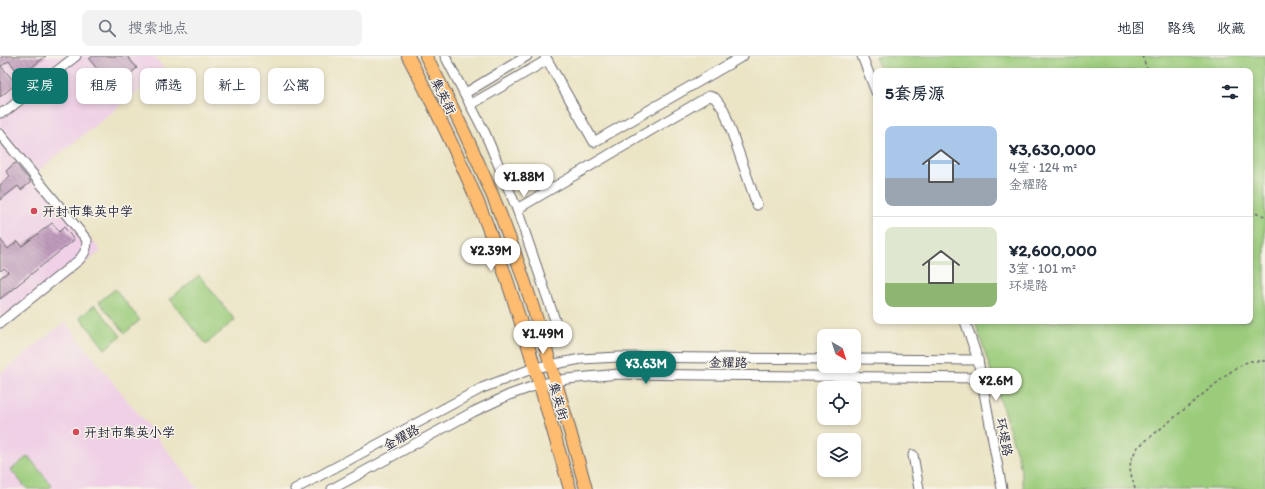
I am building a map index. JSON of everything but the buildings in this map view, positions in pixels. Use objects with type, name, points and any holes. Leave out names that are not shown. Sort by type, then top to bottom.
[{"type":"main road","name":"集英街","points":[[408,56],[458,155],[479,205],[521,322],[570,489]]},
{"type":"main road","name":"集英街","points":[[426,56],[473,148],[512,244],[544,344],[586,489]]},
{"type":"street","points":[[0,113],[6,112],[76,56]]},
{"type":"street","points":[[445,56],[485,132],[517,209],[556,323],[544,344]]},
{"type":"street","points":[[464,94],[527,56]]},
{"type":"street","points":[[470,105],[546,58],[594,142],[743,56]]},
{"type":"street","points":[[862,56],[873,84]]},
{"type":"street","points":[[517,209],[709,96],[715,98],[724,110],[757,205]]},
{"type":"street","points":[[0,134],[87,240],[87,247],[86,252],[79,260],[0,322]]},
{"type":"street","name":"环堤路","points":[[966,324],[978,360],[1002,489]]},
{"type":"street","name":"金耀路","points":[[296,489],[482,388],[534,368],[550,364],[581,359],[619,356],[817,359]]},
{"type":"street","points":[[861,359],[978,360]]},
{"type":"street","name":"金耀路","points":[[332,489],[490,404],[539,385],[583,376],[619,374],[981,378]]},
{"type":"street","points":[[913,455],[919,489]]},
{"type":"path","points":[[1142,56],[1147,68]]},
{"type":"path","points":[[1253,213],[1265,216]]},
{"type":"path","points":[[1135,489],[1129,467],[1131,459],[1138,447],[1234,369],[1249,361],[1265,361]]},
{"type":"shaded area","points":[[0,56],[154,56],[163,68],[140,68],[140,90],[132,96],[132,68],[76,68],[76,104],[122,104],[37,172],[101,251],[0,331]]},
{"type":"shaded area","name":"开封市集英小学","points":[[65,322],[198,489],[0,489],[0,374]]},
{"type":"green space","points":[[875,56],[1265,56],[1265,489],[1024,489],[1019,460],[976,324],[1253,324],[1253,68],[879,68]]},
{"type":"green space","points":[[199,275],[235,320],[206,344],[170,299]]},
{"type":"green space","points":[[115,289],[140,320],[125,333],[99,302]]},
{"type":"green space","points":[[95,305],[121,336],[105,349],[80,317]]},
{"type":"green space","points":[[28,456],[52,486],[48,489],[27,489],[11,470]]},
{"type":"place","name":"开封市集英中学","points":[[34,211]]},
{"type":"place","name":"开封市集英小学","points":[[76,432]]}]
